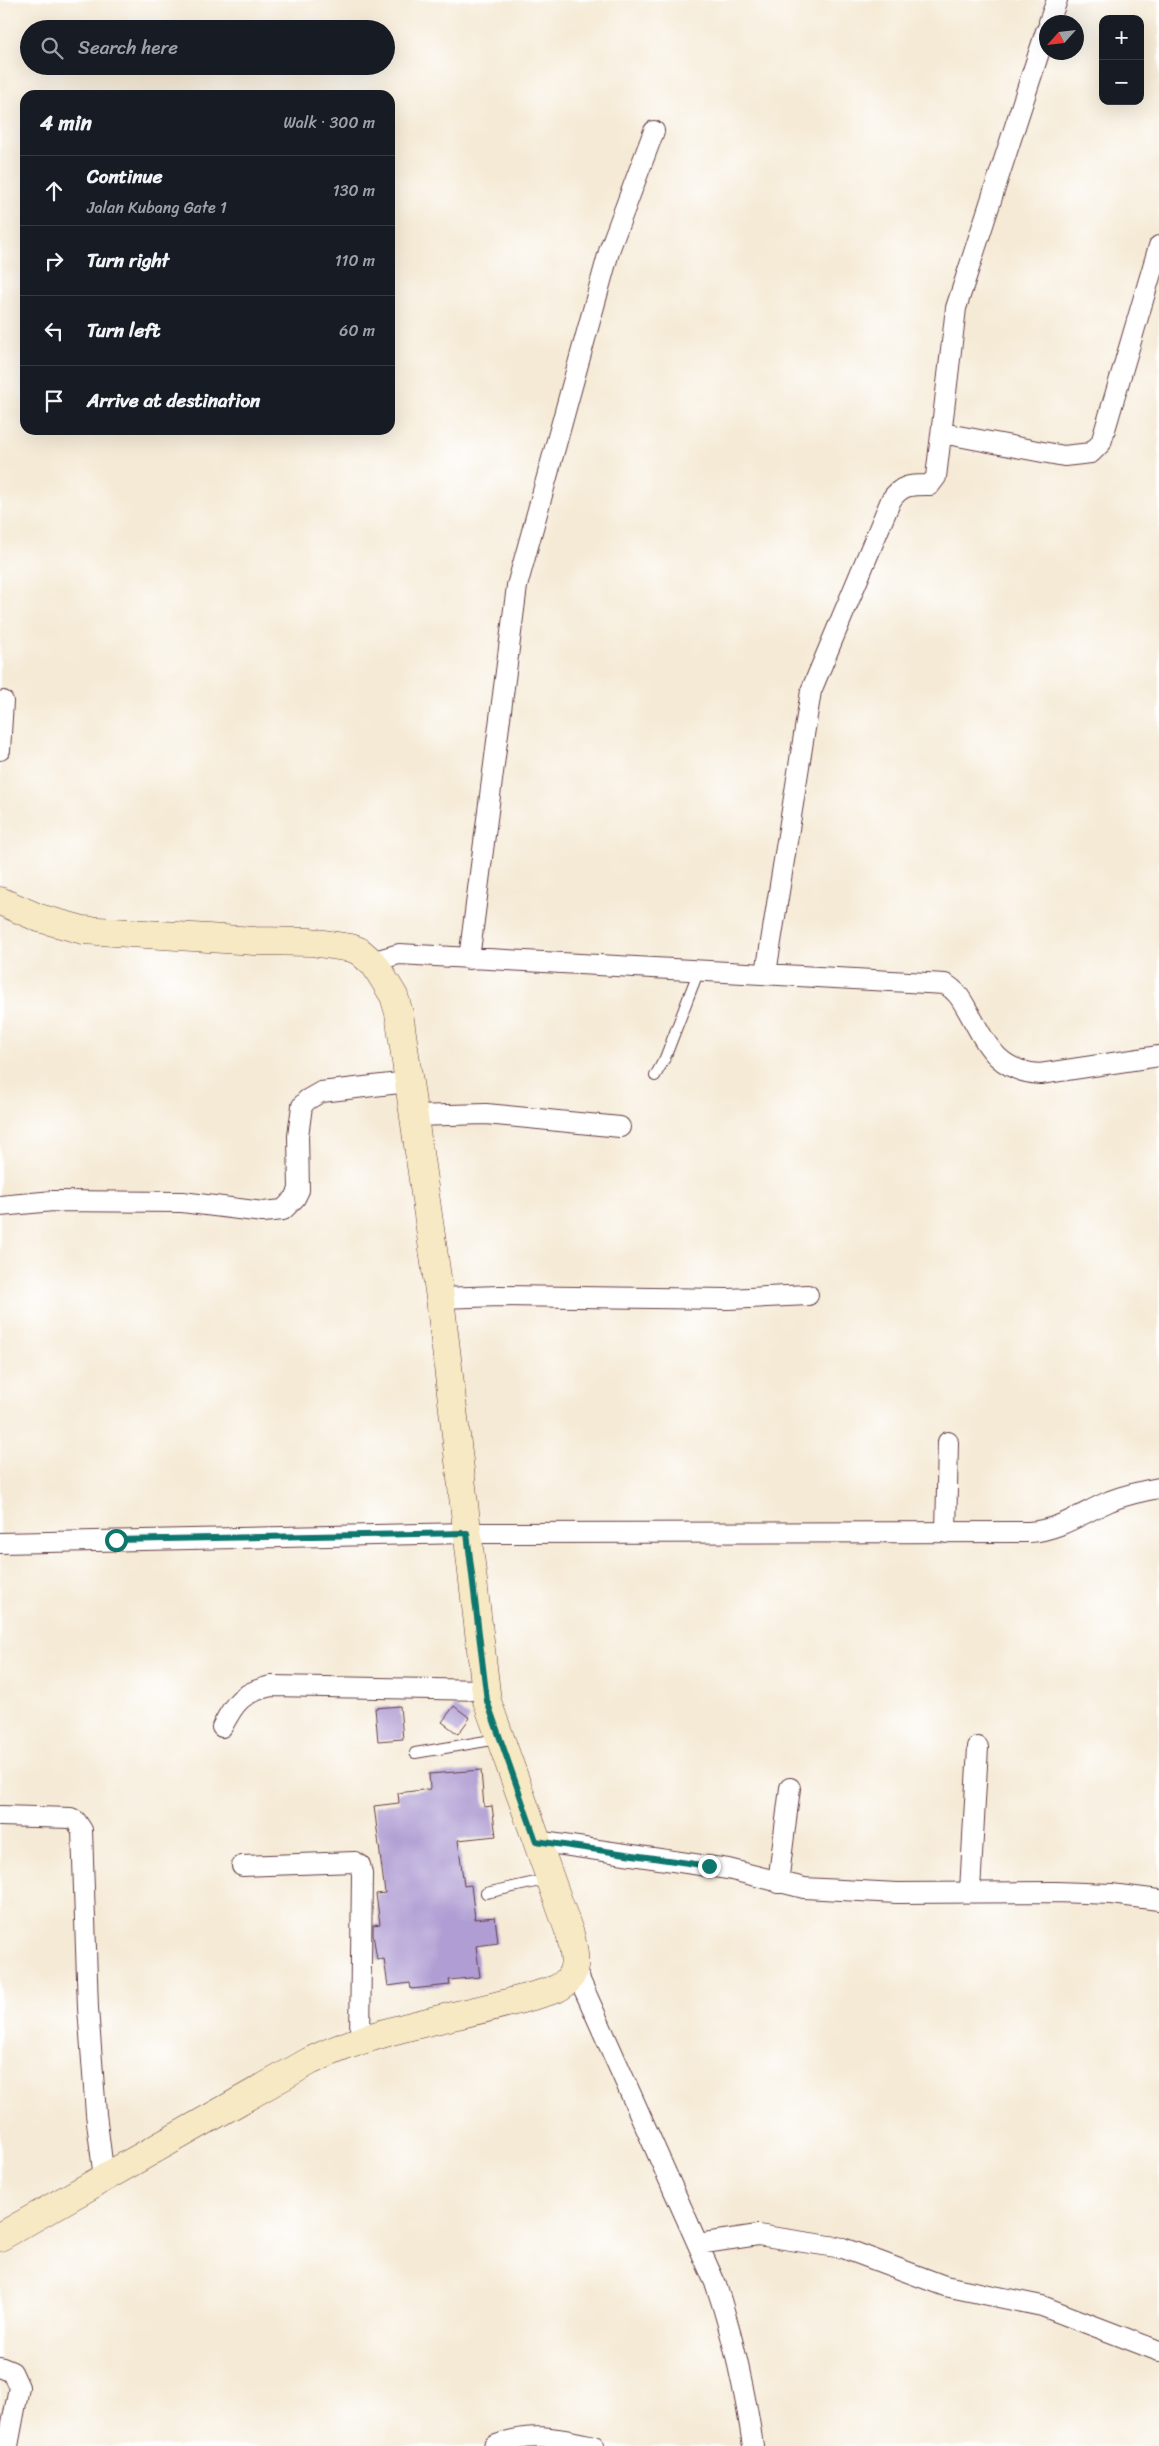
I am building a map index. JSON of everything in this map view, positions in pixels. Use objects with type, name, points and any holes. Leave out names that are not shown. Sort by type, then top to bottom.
[{"type":"street","points":[[1052,15],[1057,0]]},
{"type":"street","points":[[766,973],[814,681],[891,500],[897,492],[907,485],[930,485],[936,476],[956,308],[1039,53]]},
{"type":"street","points":[[469,959],[517,586],[610,248],[654,131]]},
{"type":"street","points":[[942,433],[1064,456],[1086,454],[1097,449],[1101,443],[1159,246]]},
{"type":"street","points":[[0,750],[3,701]]},
{"type":"street","points":[[0,901],[39,918],[83,930],[325,944],[359,951],[372,962],[385,978],[394,996],[399,1013],[440,1298],[485,1690],[499,1738],[570,1934],[575,1969],[698,2244],[723,2307],[750,2425],[748,2446]]},
{"type":"street","points":[[372,962],[399,954],[945,984],[961,998],[983,1039],[994,1053],[1007,1066],[1021,1073],[1040,1074],[1159,1056]]},
{"type":"street","points":[[0,1206],[53,1201],[182,1202],[263,1212],[283,1210],[295,1198],[299,1190],[298,1136],[302,1106],[307,1100],[321,1092],[408,1082]]},
{"type":"street","points":[[413,1116],[486,1114],[620,1127]]},
{"type":"street","points":[[440,1298],[500,1296],[728,1299],[808,1295]]},
{"type":"street","points":[[946,1533],[948,1442]]},
{"type":"street","points":[[0,1543],[467,1533],[946,1533],[1043,1531],[1059,1526],[1110,1501],[1159,1488]]},
{"type":"street","points":[[222,1728],[234,1704],[242,1696],[271,1686],[485,1690]]},
{"type":"street","points":[[970,1891],[978,1747]]},
{"type":"street","points":[[778,1883],[790,1788]]},
{"type":"street","points":[[0,1816],[71,1818],[76,1821],[82,1830],[88,2008],[96,2114],[104,2178]]},
{"type":"street","points":[[536,1841],[728,1869],[778,1883],[839,1891],[1110,1894],[1159,1900]]},
{"type":"street","points":[[242,1866],[355,1862],[360,1865],[362,1874],[360,2040]]},
{"type":"street","points":[[0,2237],[310,2061],[360,2040],[397,2029],[549,1992],[564,1985],[575,1969]]},
{"type":"street","points":[[698,2244],[758,2235],[843,2248],[945,2286],[1042,2306],[1159,2351]]},
{"type":"street","points":[[0,2367],[12,2372],[19,2387],[8,2446]]},
{"type":"street","points":[[494,2446],[506,2441],[534,2436],[594,2446]]},
{"type":"lane","points":[[655,1076],[665,1058],[699,970]]},
{"type":"lane","points":[[415,1753],[499,1738]]},
{"type":"lane","points":[[486,1893],[550,1879]]},
{"type":"building","points":[[400,1706],[403,1739],[378,1741],[375,1708]]},
{"type":"building","points":[[454,1706],[470,1718],[458,1734],[442,1722]]},
{"type":"building","points":[[481,1770],[484,1807],[492,1806],[496,1836],[458,1840],[464,1886],[471,1885],[475,1919],[495,1917],[498,1943],[476,1946],[480,1977],[449,1980],[450,1985],[411,1989],[410,1983],[388,1986],[384,1959],[377,1960],[373,1934],[373,1925],[380,1924],[376,1894],[385,1893],[374,1806],[399,1803],[398,1793],[430,1789],[429,1774]]},
{"type":"route","points":[[116,1540],[467,1533],[487,1701],[536,1841],[709,1866]]}]
